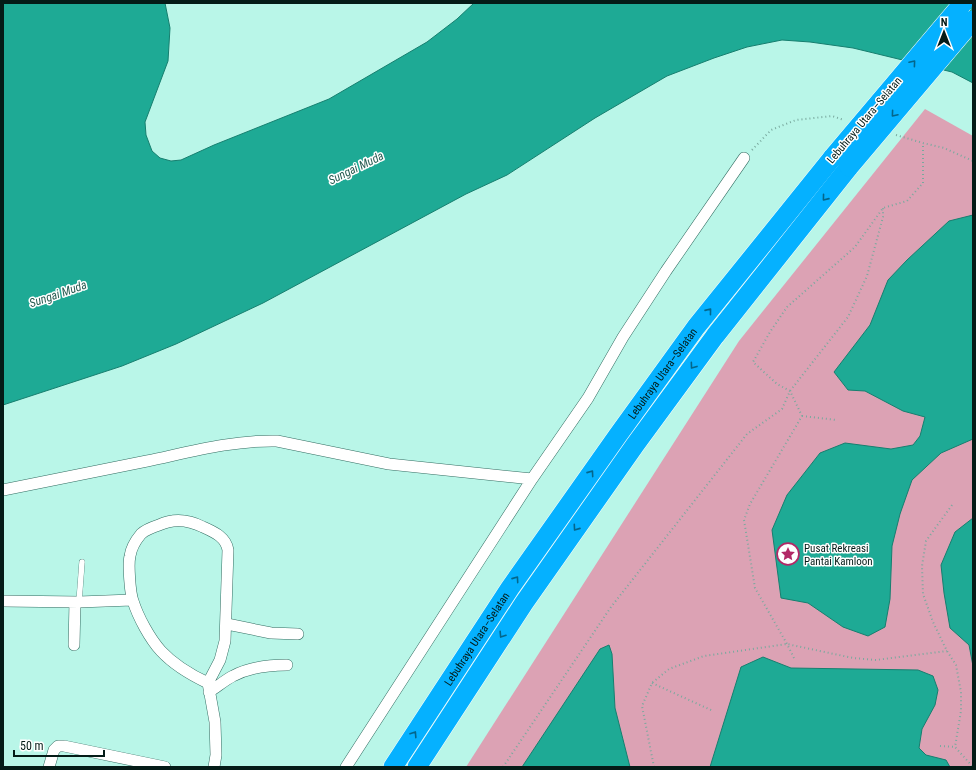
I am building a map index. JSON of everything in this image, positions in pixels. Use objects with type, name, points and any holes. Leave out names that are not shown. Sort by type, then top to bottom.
[{"type":"highway","name":"Lebuhraya Utara–Selatan","points":[[393,767],[510,588],[696,327],[833,157],[963,3]]},
{"type":"highway","name":"Lebuhraya Utara–Selatan","points":[[418,767],[524,603],[635,445],[715,336],[850,167],[973,20]]},
{"type":"street","points":[[346,767],[532,479],[588,398],[623,337],[666,271],[744,158]]},
{"type":"street","points":[[3,490],[89,474],[235,443],[264,440],[277,440],[390,464],[532,479]]},
{"type":"street","points":[[209,688],[161,652],[139,616],[132,600],[129,557],[134,545],[141,534],[166,522],[178,520],[194,523],[217,534],[225,540],[227,545],[226,641],[209,688],[215,722],[216,755],[214,767]]},
{"type":"street","points":[[3,601],[77,602],[132,600]]},
{"type":"street","points":[[74,645],[77,602]]},
{"type":"street","points":[[227,624],[271,633],[298,634]]},
{"type":"street","points":[[209,688],[232,676],[256,667],[287,665]]},
{"type":"street","points":[[49,767],[54,750],[58,746],[64,746],[164,767]]},
{"type":"lane","points":[[77,602],[82,562]]},
{"type":"path","points":[[802,416],[790,391],[777,384],[753,362],[770,332],[787,307],[855,247],[882,208],[907,201],[923,183],[923,143]]},
{"type":"path","points":[[503,767],[611,607],[747,434],[782,409],[790,391],[848,317],[867,276],[882,217],[882,208]]},
{"type":"path","points":[[802,416],[837,420]]},
{"type":"path","points":[[794,658],[755,588],[744,520],[750,504],[802,416]]},
{"type":"path","points":[[952,505],[926,541],[922,566],[923,594],[933,622],[947,651],[956,665],[961,692],[961,711],[955,747]]},
{"type":"path","points":[[654,767],[642,706],[652,683],[669,669],[704,656],[787,644],[853,658],[876,660],[947,651]]},
{"type":"path","points":[[652,683],[713,711]]},
{"type":"path","points":[[940,746],[955,747],[973,767]]},
{"type":"shaded area","name":"Pusat Rekreasi Pantai Kamloon","points":[[925,109],[973,136],[973,767],[466,767],[739,341]]},
{"type":"water","name":"Sungai Muda","points":[[3,3],[165,3],[170,28],[168,61],[145,122],[146,135],[152,151],[160,158],[171,161],[181,160],[214,145],[329,99],[427,42],[457,19],[474,3],[973,3],[973,83],[952,72],[853,48],[782,40],[747,47],[667,76],[595,118],[507,175],[466,194],[263,303],[176,344],[122,366],[3,405]]},
{"type":"water","points":[[973,215],[973,439],[941,453],[912,480],[900,514],[892,546],[890,599],[885,627],[868,636],[843,627],[808,603],[781,598],[772,530],[787,495],[820,453],[845,443],[891,449],[913,445],[920,436],[925,417],[903,411],[865,391],[848,390],[834,372],[870,325],[888,280],[949,221]]},
{"type":"water","points":[[973,518],[973,666],[969,645],[950,628],[941,565],[955,532]]},
{"type":"water","points":[[609,645],[612,654],[615,708],[630,767],[522,767],[600,649]]},
{"type":"water","points":[[763,657],[791,668],[918,670],[933,676],[938,690],[935,705],[922,729],[919,748],[926,755],[946,760],[950,767],[710,767],[741,667]]},
{"type":"place","name":"Pusat Rekreasi Pantai Kamloon","points":[[788,554]]}]
